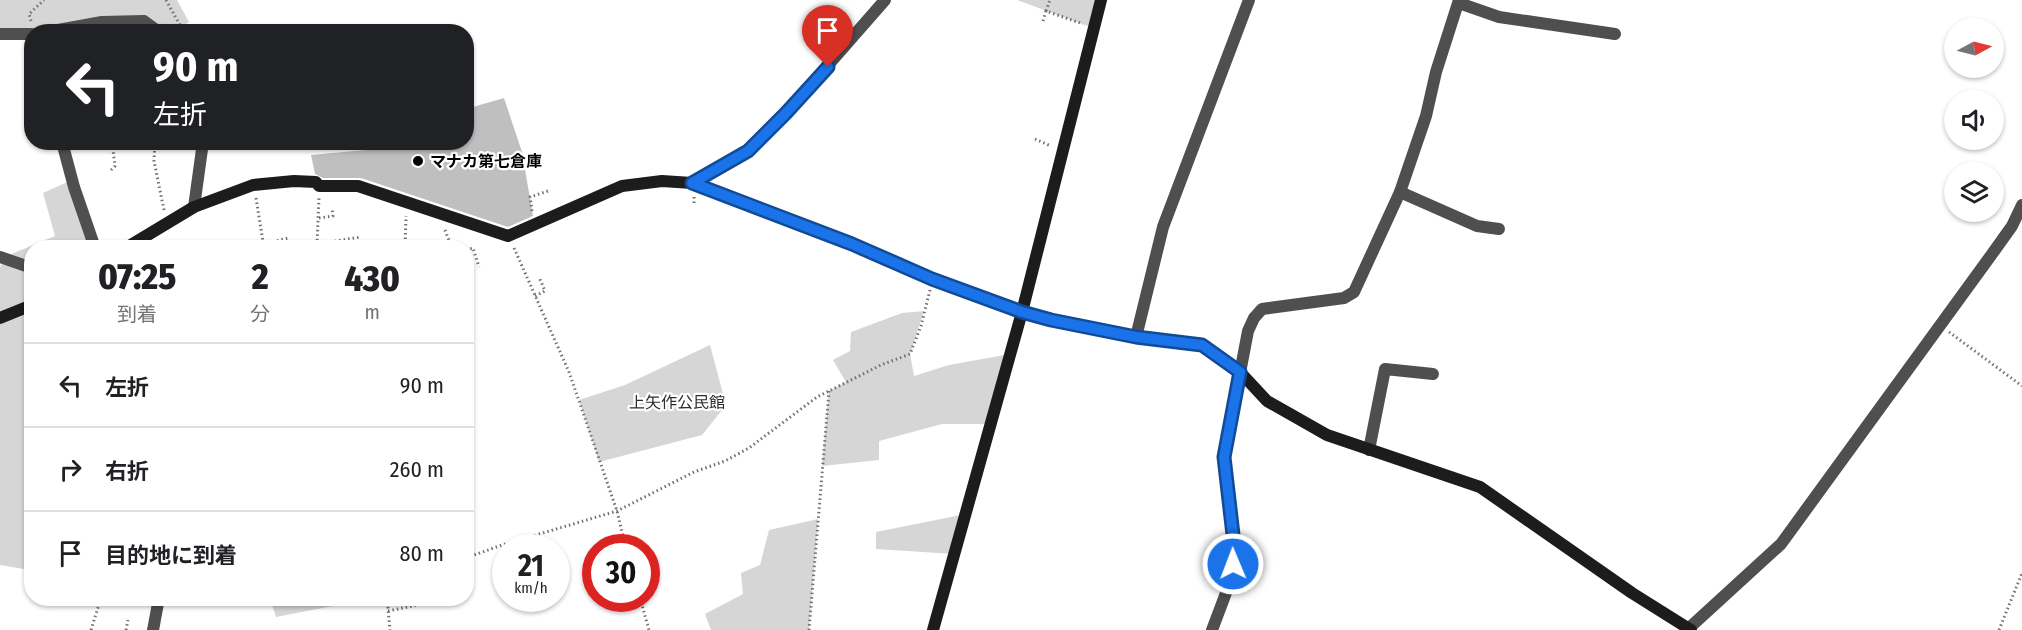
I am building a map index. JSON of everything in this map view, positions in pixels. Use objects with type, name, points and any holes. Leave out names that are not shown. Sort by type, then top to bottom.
[{"type":"street","points":[[692,183],[748,151],[786,113],[885,0]]},
{"type":"street","points":[[933,630],[1022,312],[1101,0]]},
{"type":"street","points":[[1136,337],[1163,227],[1249,0]]},
{"type":"street","points":[[1212,630],[1232,577],[1235,552],[1224,457],[1248,331],[1254,318],[1262,309],[1344,298],[1354,292],[1400,192],[1426,116],[1436,72],[1459,1],[1499,17],[1615,34]]},
{"type":"street","points":[[91,24],[144,21],[148,24]]},
{"type":"street","points":[[0,34],[24,30]]},
{"type":"street","points":[[64,150],[91,240]]},
{"type":"street","points":[[194,207],[202,150]]},
{"type":"street","points":[[139,240],[194,207],[253,184],[294,181],[316,182],[319,186],[358,186],[508,236],[622,186],[662,181],[692,183],[852,244],[932,279],[1022,312],[1136,337],[1202,345],[1240,372],[1267,401],[1327,435],[1480,487],[1632,593],[1689,629],[1781,544],[2012,226],[2022,205]]},
{"type":"street","points":[[1400,192],[1477,226],[1499,229]]},
{"type":"street","points":[[0,257],[24,265]]},
{"type":"street","points":[[0,318],[24,309]]},
{"type":"street","points":[[1370,450],[1385,369],[1433,374]]},
{"type":"street","points":[[153,630],[158,606]]},
{"type":"path","points":[[31,24],[29,14],[44,0]]},
{"type":"path","points":[[166,0],[180,24]]},
{"type":"path","points":[[1043,21],[1050,0]]},
{"type":"path","points":[[1046,11],[1094,28]]},
{"type":"path","points":[[1035,139],[1061,151]]},
{"type":"path","points":[[111,170],[115,166],[113,150]]},
{"type":"path","points":[[155,150],[154,161],[166,224]]},
{"type":"path","points":[[253,184],[263,240]]},
{"type":"path","points":[[317,240],[319,186]]},
{"type":"path","points":[[535,224],[530,197],[548,191]]},
{"type":"path","points":[[405,240],[407,201]]},
{"type":"path","points":[[319,218],[333,216],[332,208]]},
{"type":"path","points":[[508,236],[569,372],[617,511],[623,534]]},
{"type":"path","points":[[343,240],[362,237]]},
{"type":"path","points":[[282,240],[288,238]]},
{"type":"path","points":[[474,251],[479,267]]},
{"type":"path","points":[[535,296],[545,291],[539,277]]},
{"type":"path","points":[[474,555],[617,511],[694,472],[725,461],[749,448],[817,397],[881,365],[910,354],[921,326],[932,279]]},
{"type":"path","points":[[1940,326],[2022,386]]},
{"type":"path","points":[[809,630],[829,391]]},
{"type":"path","points":[[1999,630],[2022,573]]},
{"type":"path","points":[[92,630],[99,606]]},
{"type":"path","points":[[388,606],[390,630]]},
{"type":"path","points":[[388,611],[413,606]]},
{"type":"path","points":[[644,612],[649,630]]},
{"type":"path","points":[[126,630],[128,620]]},
{"type":"green space","points":[[0,0],[177,0],[189,22],[185,24],[149,24],[144,21],[115,24],[24,24],[24,32],[0,34]]},
{"type":"green space","points":[[1017,0],[1101,0],[1093,28]]},
{"type":"green space","points":[[72,180],[93,240],[45,240],[55,236],[43,193]]},
{"type":"green space","points":[[24,249],[24,569],[0,565],[0,268],[4,257]]},
{"type":"green space","points":[[924,311],[910,354],[914,376],[949,365],[1010,354],[991,424],[942,424],[879,441],[879,460],[822,466],[829,391],[846,382],[833,360],[850,351],[851,332],[902,313]]},
{"type":"green space","name":"上矢作公民館","points":[[710,345],[726,405],[702,435],[599,462],[579,400],[625,385]]},
{"type":"green space","points":[[966,514],[954,554],[876,549],[876,532]]},
{"type":"green space","points":[[818,519],[809,630],[711,630],[705,614],[743,594],[741,573],[760,565],[769,530]]},
{"type":"green space","points":[[273,606],[333,606],[276,617]]},
{"type":"building","name":"マナカ第七倉庫","points":[[504,98],[522,152],[533,216],[508,227],[361,178],[323,178],[315,174],[311,155],[366,150],[474,150],[474,107]]},
{"type":"place","name":"マナカ第七倉庫","points":[[418,161]]},
{"type":"route","points":[[828,67],[748,151],[692,183],[852,244],[932,279],[1022,312],[1136,337],[1202,345],[1240,372],[1224,457],[1235,552],[1233,564]]}]
